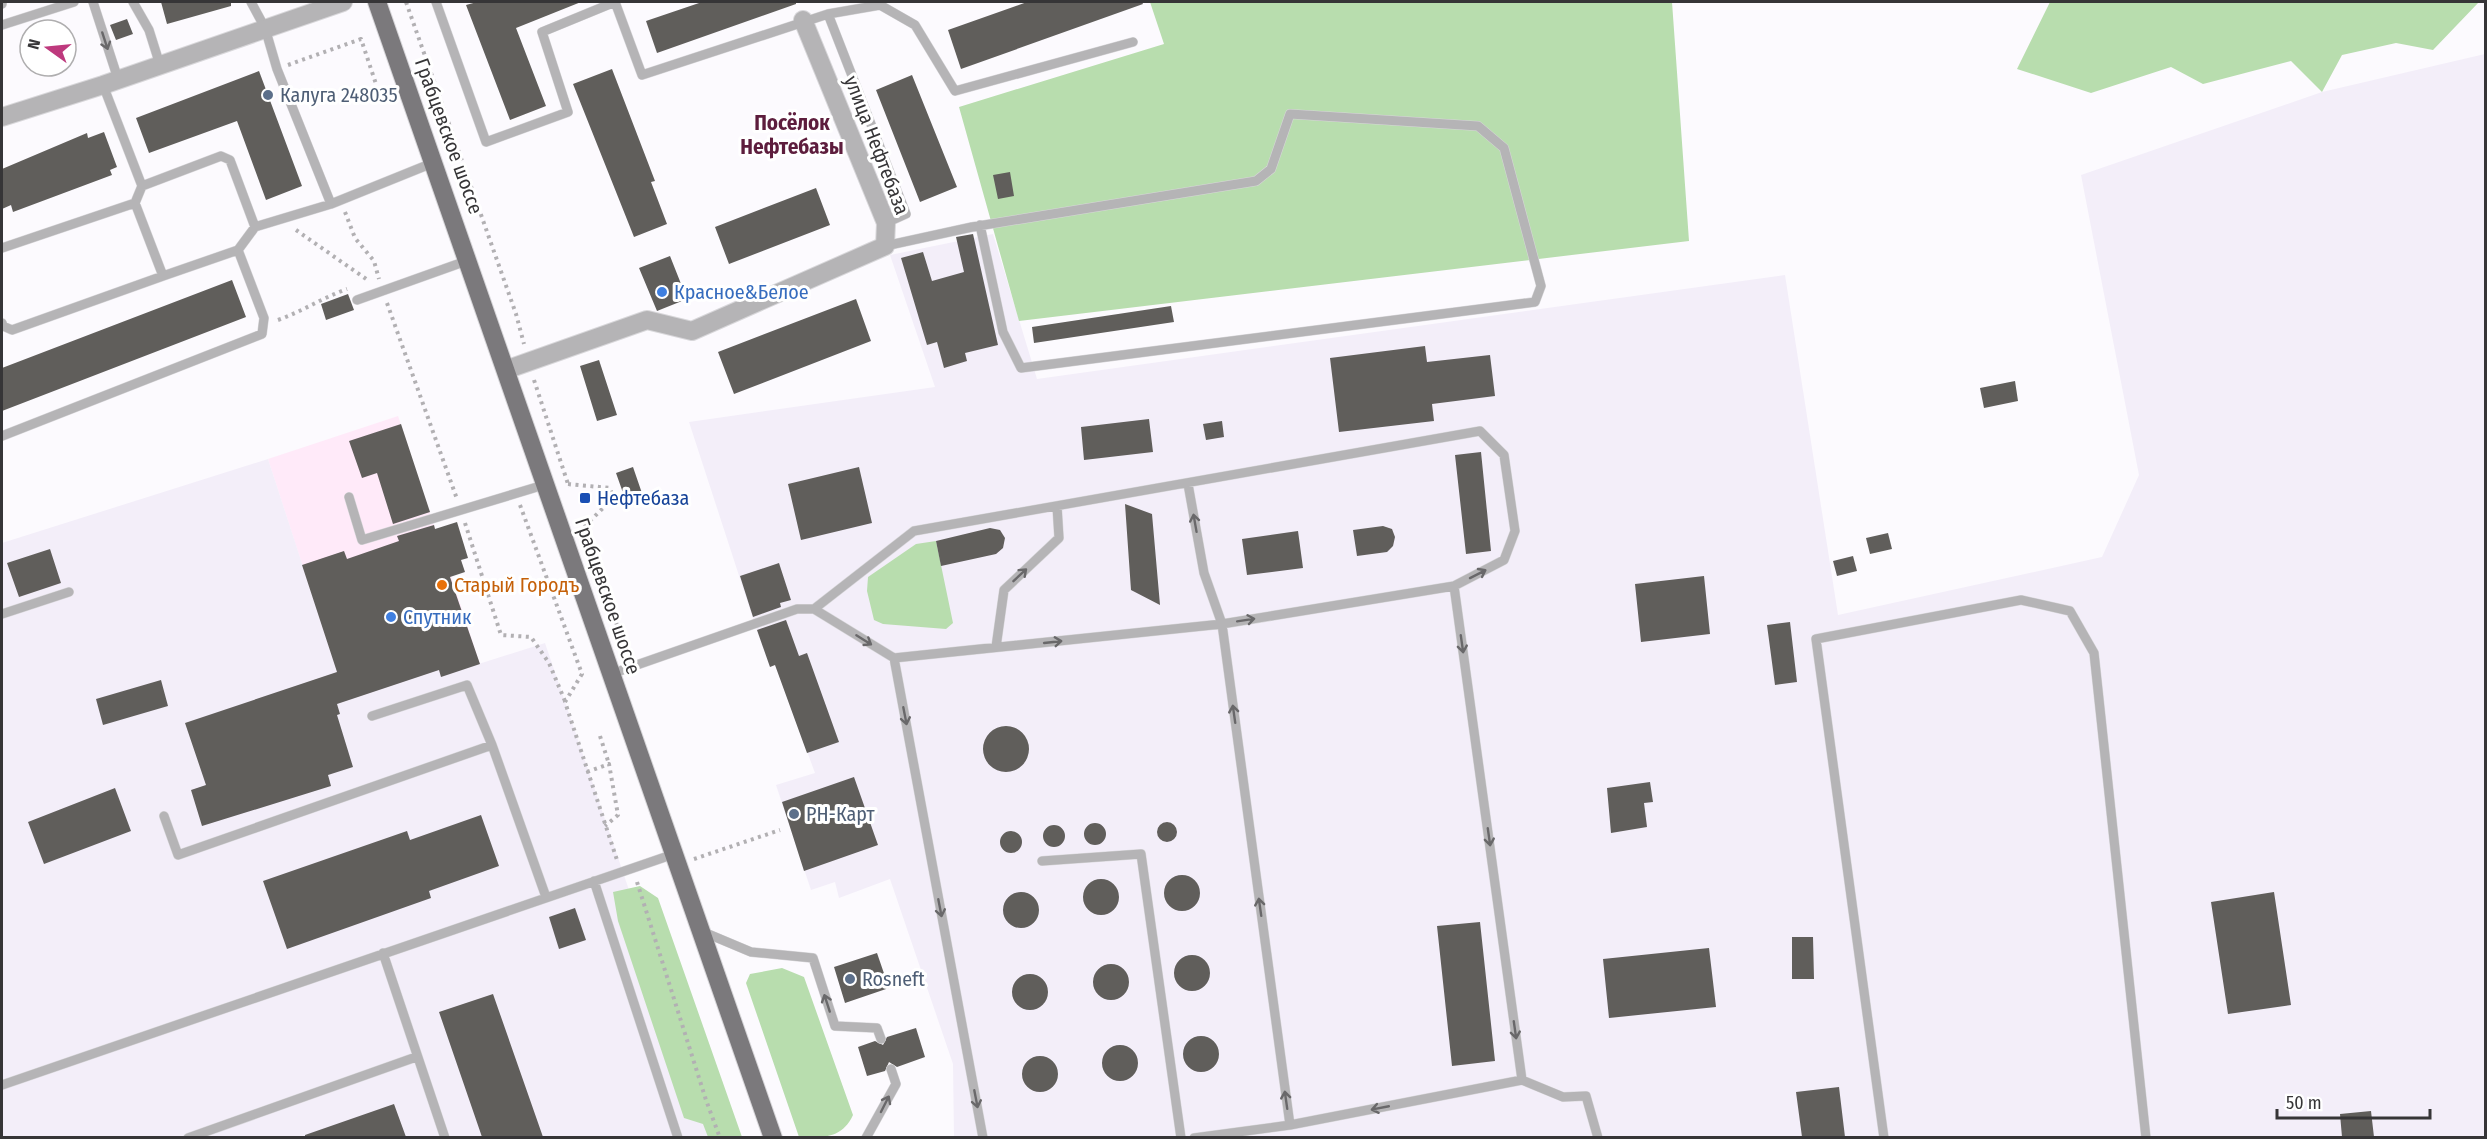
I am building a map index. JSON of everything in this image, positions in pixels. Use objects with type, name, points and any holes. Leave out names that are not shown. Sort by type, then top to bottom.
[{"type":"main road","name":"Грабцевское шоссе","points":[[377,2],[470,260],[611,674],[773,1137]]},
{"type":"street","points":[[2,117],[343,2]]},
{"type":"street","name":"улица Нефтебаза","points":[[508,369],[647,320],[692,331],[885,246],[886,223],[803,21]]},
{"type":"lane","points":[[2,25],[74,2]]},
{"type":"lane","points":[[93,2],[111,82],[142,186],[135,203],[163,276]]},
{"type":"lane","points":[[133,2],[149,30],[160,65]]},
{"type":"lane","points":[[251,2],[265,28],[277,69],[331,204]]},
{"type":"lane","points":[[436,2],[486,142],[568,112],[542,32],[615,2],[642,75],[803,21],[880,5],[915,25],[955,91],[1133,42]]},
{"type":"lane","points":[[828,14],[906,214],[886,223]]},
{"type":"lane","points":[[885,246],[980,225],[1256,182],[1271,169],[1290,114],[1478,126],[1504,148],[1541,286],[1535,302],[1021,368],[1004,332],[980,225]]},
{"type":"lane","points":[[142,186],[220,156],[230,160],[255,227]]},
{"type":"lane","points":[[2,326],[12,330],[238,250],[255,227],[331,204],[435,162]]},
{"type":"lane","points":[[2,248],[135,203]]},
{"type":"lane","points":[[2,436],[262,334],[264,318],[238,250]]},
{"type":"lane","points":[[357,300],[470,260]]},
{"type":"lane","points":[[611,674],[797,609],[814,609],[894,658],[1222,624],[1454,586],[1504,560],[1515,531],[1504,455],[1480,431],[914,531],[814,609]]},
{"type":"lane","points":[[349,497],[362,540],[547,484]]},
{"type":"lane","points":[[1188,484],[1204,573],[1222,624],[1290,1125]]},
{"type":"lane","points":[[996,647],[1004,590],[1059,538],[1057,506]]},
{"type":"lane","points":[[1454,586],[1522,1080]]},
{"type":"lane","points":[[2,614],[69,592]]},
{"type":"lane","points":[[1884,1137],[1816,639],[2021,600],[2070,612],[2094,653],[2146,1137]]},
{"type":"lane","points":[[894,658],[983,1137]]},
{"type":"lane","points":[[372,716],[467,685],[492,745],[546,897]]},
{"type":"lane","points":[[164,816],[178,855],[492,745]]},
{"type":"lane","points":[[2,1085],[674,854]]},
{"type":"lane","points":[[1042,861],[1141,854],[1181,1137]]},
{"type":"lane","points":[[594,881],[678,1137]]},
{"type":"lane","points":[[700,931],[751,952],[813,958],[835,1026],[877,1028],[881,1039]]},
{"type":"lane","points":[[383,953],[416,1057],[445,1137]]},
{"type":"lane","points":[[188,1137],[416,1057]]},
{"type":"lane","points":[[866,1137],[896,1084],[891,1069]]},
{"type":"lane","points":[[1194,1137],[1290,1125],[1522,1080],[1563,1096],[1586,1096],[1598,1137]]},
{"type":"path","points":[[405,2],[516,314],[528,362],[572,495]]},
{"type":"path","points":[[277,69],[361,39],[376,84]]},
{"type":"path","points":[[331,204],[344,210],[355,238],[374,261],[382,291],[461,510],[501,635],[531,637],[549,663],[565,702],[621,872],[637,880],[706,1100],[720,1137]]},
{"type":"path","points":[[281,219],[382,291]]},
{"type":"path","points":[[264,318],[272,322],[306,310],[320,299],[350,288],[357,300]]},
{"type":"path","points":[[568,484],[610,488],[614,498],[583,528]]},
{"type":"path","points":[[515,494],[582,674],[565,702]]},
{"type":"path","points":[[579,517],[606,591]]},
{"type":"path","points":[[600,736],[609,764],[618,815],[605,826]]},
{"type":"path","points":[[587,772],[609,764]]},
{"type":"path","points":[[698,869],[694,859],[780,831]]},
{"type":"shaded area","points":[[2485,54],[2485,1137],[954,1137],[953,1064],[890,879],[839,898],[835,882],[811,890],[776,785],[815,773],[775,665],[770,667],[758,634],[689,422],[935,387],[890,255],[993,234],[1037,379],[1785,275],[1838,615],[2102,557],[2139,475],[2081,175],[2322,92]]},
{"type":"shaded area","points":[[398,416],[480,664],[441,677],[438,670],[364,695],[334,663],[268,459]]},
{"type":"shaded area","points":[[268,459],[334,662],[439,670],[441,676],[545,643],[713,1137],[2,1137],[2,543]]},
{"type":"green space","points":[[1150,2],[1672,2],[1689,241],[1019,321],[959,107],[1164,44]]},
{"type":"green space","points":[[2050,2],[2479,2],[2433,50],[2396,43],[2342,55],[2322,92],[2291,61],[2203,84],[2171,67],[2091,93],[2017,69]]},
{"type":"green space","points":[[936,541],[953,623],[946,629],[883,624],[874,620],[867,591],[868,577],[916,544]]},
{"type":"green space","points":[[640,886],[658,898],[742,1137],[708,1137],[703,1124],[684,1118],[618,921],[613,892]]},
{"type":"green space","points":[[782,968],[804,977],[853,1115],[843,1129],[837,1133],[823,1137],[799,1137],[746,983],[750,974]]},
{"type":"building","points":[[161,2],[231,2],[231,6],[167,24]]},
{"type":"building","points":[[477,2],[581,2],[516,28],[546,106],[510,120],[466,5]]},
{"type":"building","points":[[702,2],[796,2],[796,4],[657,53],[646,21]]},
{"type":"building","points":[[1027,2],[1142,2],[1143,4],[961,69],[948,30]]},
{"type":"building","points":[[127,19],[133,34],[116,40],[110,25]]},
{"type":"building","points":[[612,69],[655,181],[651,182],[667,224],[634,237],[573,84]]},
{"type":"building","points":[[259,71],[302,186],[266,200],[237,121],[149,153],[136,118]]},
{"type":"building","points":[[912,75],[957,187],[920,202],[876,90]]},
{"type":"building","points":[[104,132],[117,167],[110,170],[112,175],[13,212],[11,205],[2,209],[2,169],[87,133],[88,138]]},
{"type":"building","points":[[1010,172],[1014,196],[998,199],[993,175]]},
{"type":"building","points":[[816,188],[830,225],[729,264],[715,227]]},
{"type":"building","points":[[973,234],[998,345],[965,353],[967,361],[944,368],[937,342],[927,345],[901,258],[923,252],[932,281],[964,272],[956,237]]},
{"type":"building","points":[[670,256],[687,299],[657,311],[639,268]]},
{"type":"building","points":[[232,280],[246,317],[2,411],[2,368]]},
{"type":"building","points":[[348,294],[354,310],[326,320],[321,304]]},
{"type":"building","points":[[856,299],[871,341],[734,394],[718,352]]},
{"type":"building","points":[[1171,306],[1174,322],[1034,343],[1032,327]]},
{"type":"building","points":[[1425,346],[1427,362],[1490,355],[1495,396],[1432,404],[1434,421],[1339,432],[1330,358]]},
{"type":"building","points":[[599,360],[617,415],[597,421],[580,366]]},
{"type":"building","points":[[2015,381],[2018,401],[1984,408],[1980,388]]},
{"type":"building","points":[[1149,419],[1153,452],[1084,460],[1081,427]]},
{"type":"building","points":[[1222,421],[1224,437],[1206,440],[1203,424]]},
{"type":"building","points":[[401,424],[430,512],[393,524],[377,473],[362,478],[349,441]]},
{"type":"building","points":[[1481,452],[1491,551],[1466,554],[1455,455]]},
{"type":"building","points":[[633,467],[645,502],[628,507],[616,473]]},
{"type":"building","points":[[859,467],[872,523],[801,540],[788,484]]},
{"type":"building","points":[[1125,504],[1152,514],[1160,605],[1131,590]]},
{"type":"building","points":[[457,522],[468,558],[461,560],[465,572],[450,577],[480,664],[441,677],[439,670],[337,704],[340,714],[337,715],[353,767],[328,775],[331,786],[202,826],[191,790],[206,785],[185,723],[337,672],[302,565],[344,551],[347,559],[399,541],[397,536],[434,525],[435,529]]},
{"type":"building","points":[[1383,526],[1392,529],[1395,537],[1393,546],[1387,552],[1357,556],[1353,530]]},
{"type":"building","points":[[990,528],[1000,530],[1005,538],[1003,548],[996,554],[941,566],[936,541]]},
{"type":"building","points":[[1298,531],[1303,568],[1247,575],[1242,539]]},
{"type":"building","points":[[1888,533],[1892,549],[1870,554],[1866,538]]},
{"type":"building","points":[[50,549],[61,583],[19,597],[7,563]]},
{"type":"building","points":[[1853,556],[1857,571],[1837,576],[1833,561]]},
{"type":"building","points":[[779,563],[791,600],[780,603],[781,607],[753,617],[740,576]]},
{"type":"building","points":[[1704,576],[1710,634],[1641,642],[1635,584]]},
{"type":"building","points":[[786,620],[799,656],[807,653],[839,742],[807,753],[775,665],[770,667],[757,630]]},
{"type":"building","points":[[1790,622],[1797,682],[1775,685],[1767,625]]},
{"type":"building","points":[[161,680],[168,706],[103,725],[96,699]]},
{"type":"building","points":[[1006,726],[1022,733],[1029,749],[1022,765],[1006,772],[990,765],[983,749],[990,733]]},
{"type":"building","points":[[854,777],[878,845],[804,871],[782,802]]},
{"type":"building","points":[[1650,782],[1653,802],[1644,803],[1647,827],[1611,833],[1607,788]]},
{"type":"building","points":[[115,788],[131,831],[44,864],[28,822]]},
{"type":"building","points":[[481,815],[499,866],[429,891],[431,898],[287,949],[263,881],[407,831],[410,840]]},
{"type":"building","points":[[1163,822],[1171,822],[1177,828],[1177,836],[1171,842],[1163,842],[1157,836],[1157,828]]},
{"type":"building","points":[[1095,823],[1105,830],[1106,834],[1099,844],[1095,845],[1085,838],[1084,834],[1091,824]]},
{"type":"building","points":[[1054,825],[1062,828],[1065,836],[1062,844],[1054,847],[1046,844],[1043,836],[1046,828]]},
{"type":"building","points":[[1011,831],[1021,838],[1022,842],[1015,852],[1011,853],[1001,846],[1000,842],[1007,832]]},
{"type":"building","points":[[1182,875],[1195,880],[1200,893],[1195,906],[1182,911],[1169,906],[1164,893],[1169,880]]},
{"type":"building","points":[[1101,879],[1114,884],[1119,897],[1114,910],[1101,915],[1088,910],[1083,897],[1088,884]]},
{"type":"building","points":[[1021,892],[1034,897],[1039,910],[1034,923],[1021,928],[1008,923],[1003,910],[1008,897]]},
{"type":"building","points":[[2274,892],[2291,1005],[2228,1014],[2211,902]]},
{"type":"building","points":[[575,908],[586,940],[559,949],[549,917]]},
{"type":"building","points":[[1480,922],[1495,1061],[1452,1066],[1437,926]]},
{"type":"building","points":[[1792,937],[1813,937],[1814,979],[1792,979]]},
{"type":"building","points":[[1709,948],[1716,1007],[1609,1018],[1603,959]]},
{"type":"building","points":[[877,953],[889,988],[845,1003],[834,967]]},
{"type":"building","points":[[1192,955],[1205,960],[1210,973],[1205,986],[1192,991],[1179,986],[1174,973],[1179,960]]},
{"type":"building","points":[[1111,964],[1124,969],[1129,982],[1124,995],[1111,1000],[1098,995],[1093,982],[1098,969]]},
{"type":"building","points":[[1030,974],[1043,979],[1048,992],[1043,1005],[1030,1010],[1017,1005],[1012,992],[1017,979]]},
{"type":"building","points":[[493,994],[543,1137],[482,1137],[439,1012]]},
{"type":"building","points":[[916,1028],[925,1057],[897,1067],[889,1062],[885,1071],[867,1076],[858,1047],[875,1041],[883,1045],[887,1037]]},
{"type":"building","points":[[1201,1036],[1214,1041],[1219,1054],[1214,1067],[1201,1072],[1188,1067],[1183,1054],[1188,1041]]},
{"type":"building","points":[[1120,1045],[1133,1050],[1138,1063],[1133,1076],[1120,1081],[1107,1076],[1102,1063],[1107,1050]]},
{"type":"building","points":[[1040,1056],[1053,1061],[1058,1074],[1053,1087],[1040,1092],[1027,1087],[1022,1074],[1027,1061]]},
{"type":"building","points":[[1839,1087],[1845,1137],[1802,1137],[1796,1092]]},
{"type":"building","points":[[394,1104],[406,1137],[305,1137],[305,1135]]},
{"type":"building","points":[[2371,1111],[2374,1137],[2342,1137],[2340,1114]]},
{"type":"place","name":"Калуга 248035","points":[[268,95]]},
{"type":"place","name":"Красное&Белое","points":[[662,292]]},
{"type":"place","name":"Нефтебаза","points":[[585,498]]},
{"type":"place","name":"Старый Городъ","points":[[442,585]]},
{"type":"place","name":"Спутник","points":[[391,617]]},
{"type":"place","name":"РН-Карт","points":[[794,814]]},
{"type":"place","name":"Rosneft","points":[[850,979]]},
{"type":"district","name":"Посёлок Нефтебазы","points":[[792,135]]}]
